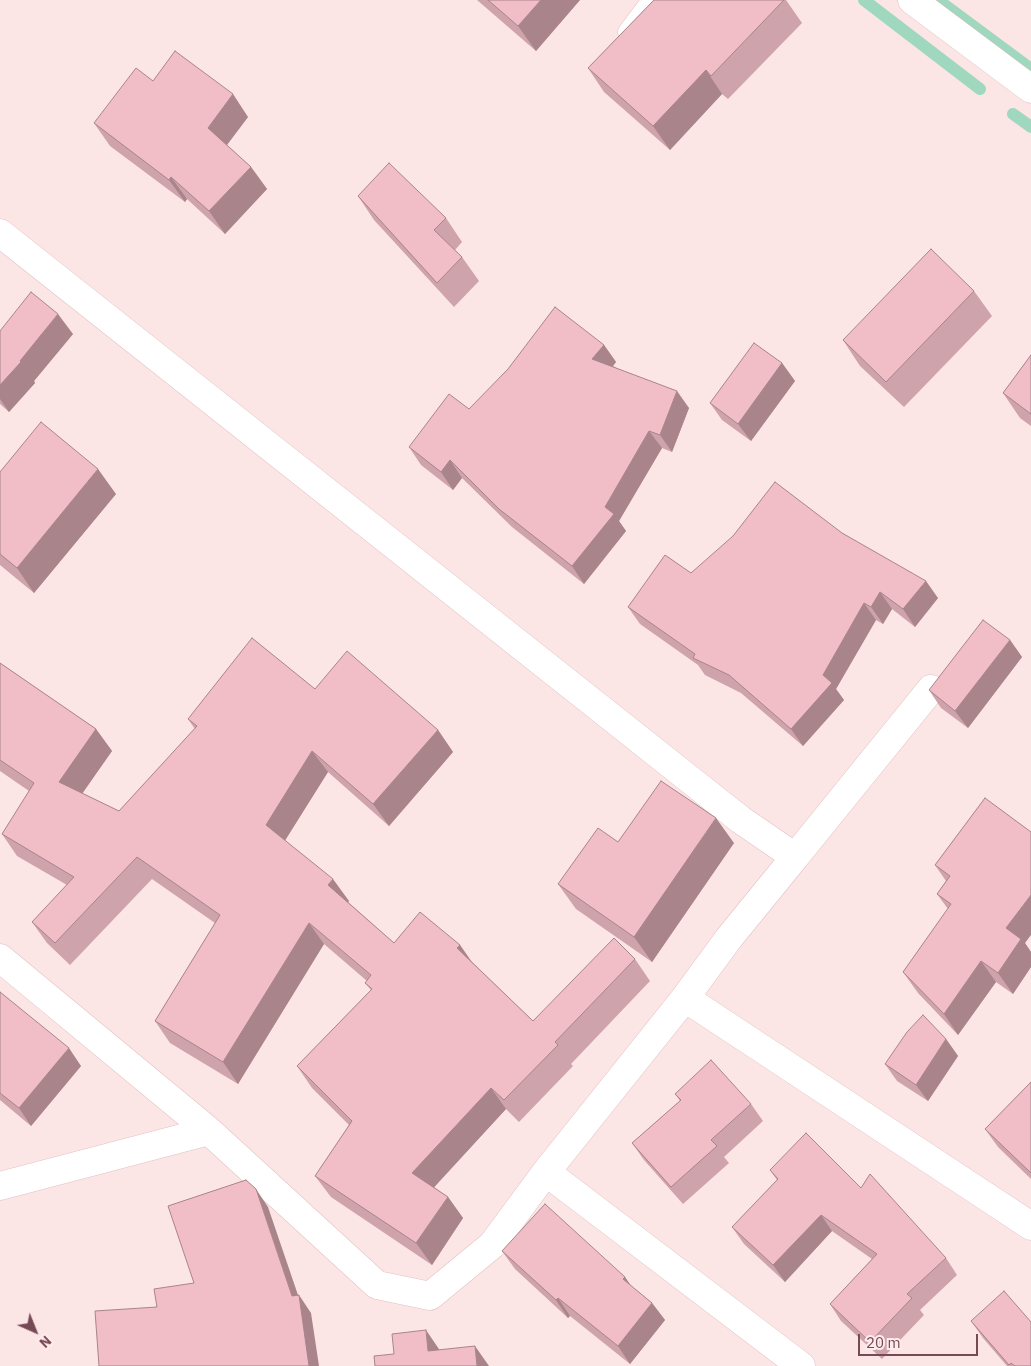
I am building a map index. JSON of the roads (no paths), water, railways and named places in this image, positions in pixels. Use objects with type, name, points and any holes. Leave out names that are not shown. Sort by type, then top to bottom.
[{"type":"street","points":[[912,0],[1031,89]]},
{"type":"street","points":[[0,233],[741,820],[796,857]]},
{"type":"street","points":[[0,958],[209,1131],[377,1285],[430,1296],[492,1245],[546,1172],[685,998],[729,938],[932,689]]},
{"type":"street","points":[[685,998],[1031,1226]]},
{"type":"street","points":[[0,1186],[209,1131]]},
{"type":"street","points":[[546,1172],[801,1366]]},
{"type":"lane","points":[[616,46],[651,0]]},
{"type":"waterway","points":[[864,0],[980,89]]},
{"type":"waterway","points":[[938,0],[1031,69]]},
{"type":"waterway","points":[[1013,114],[1031,127]]}]
